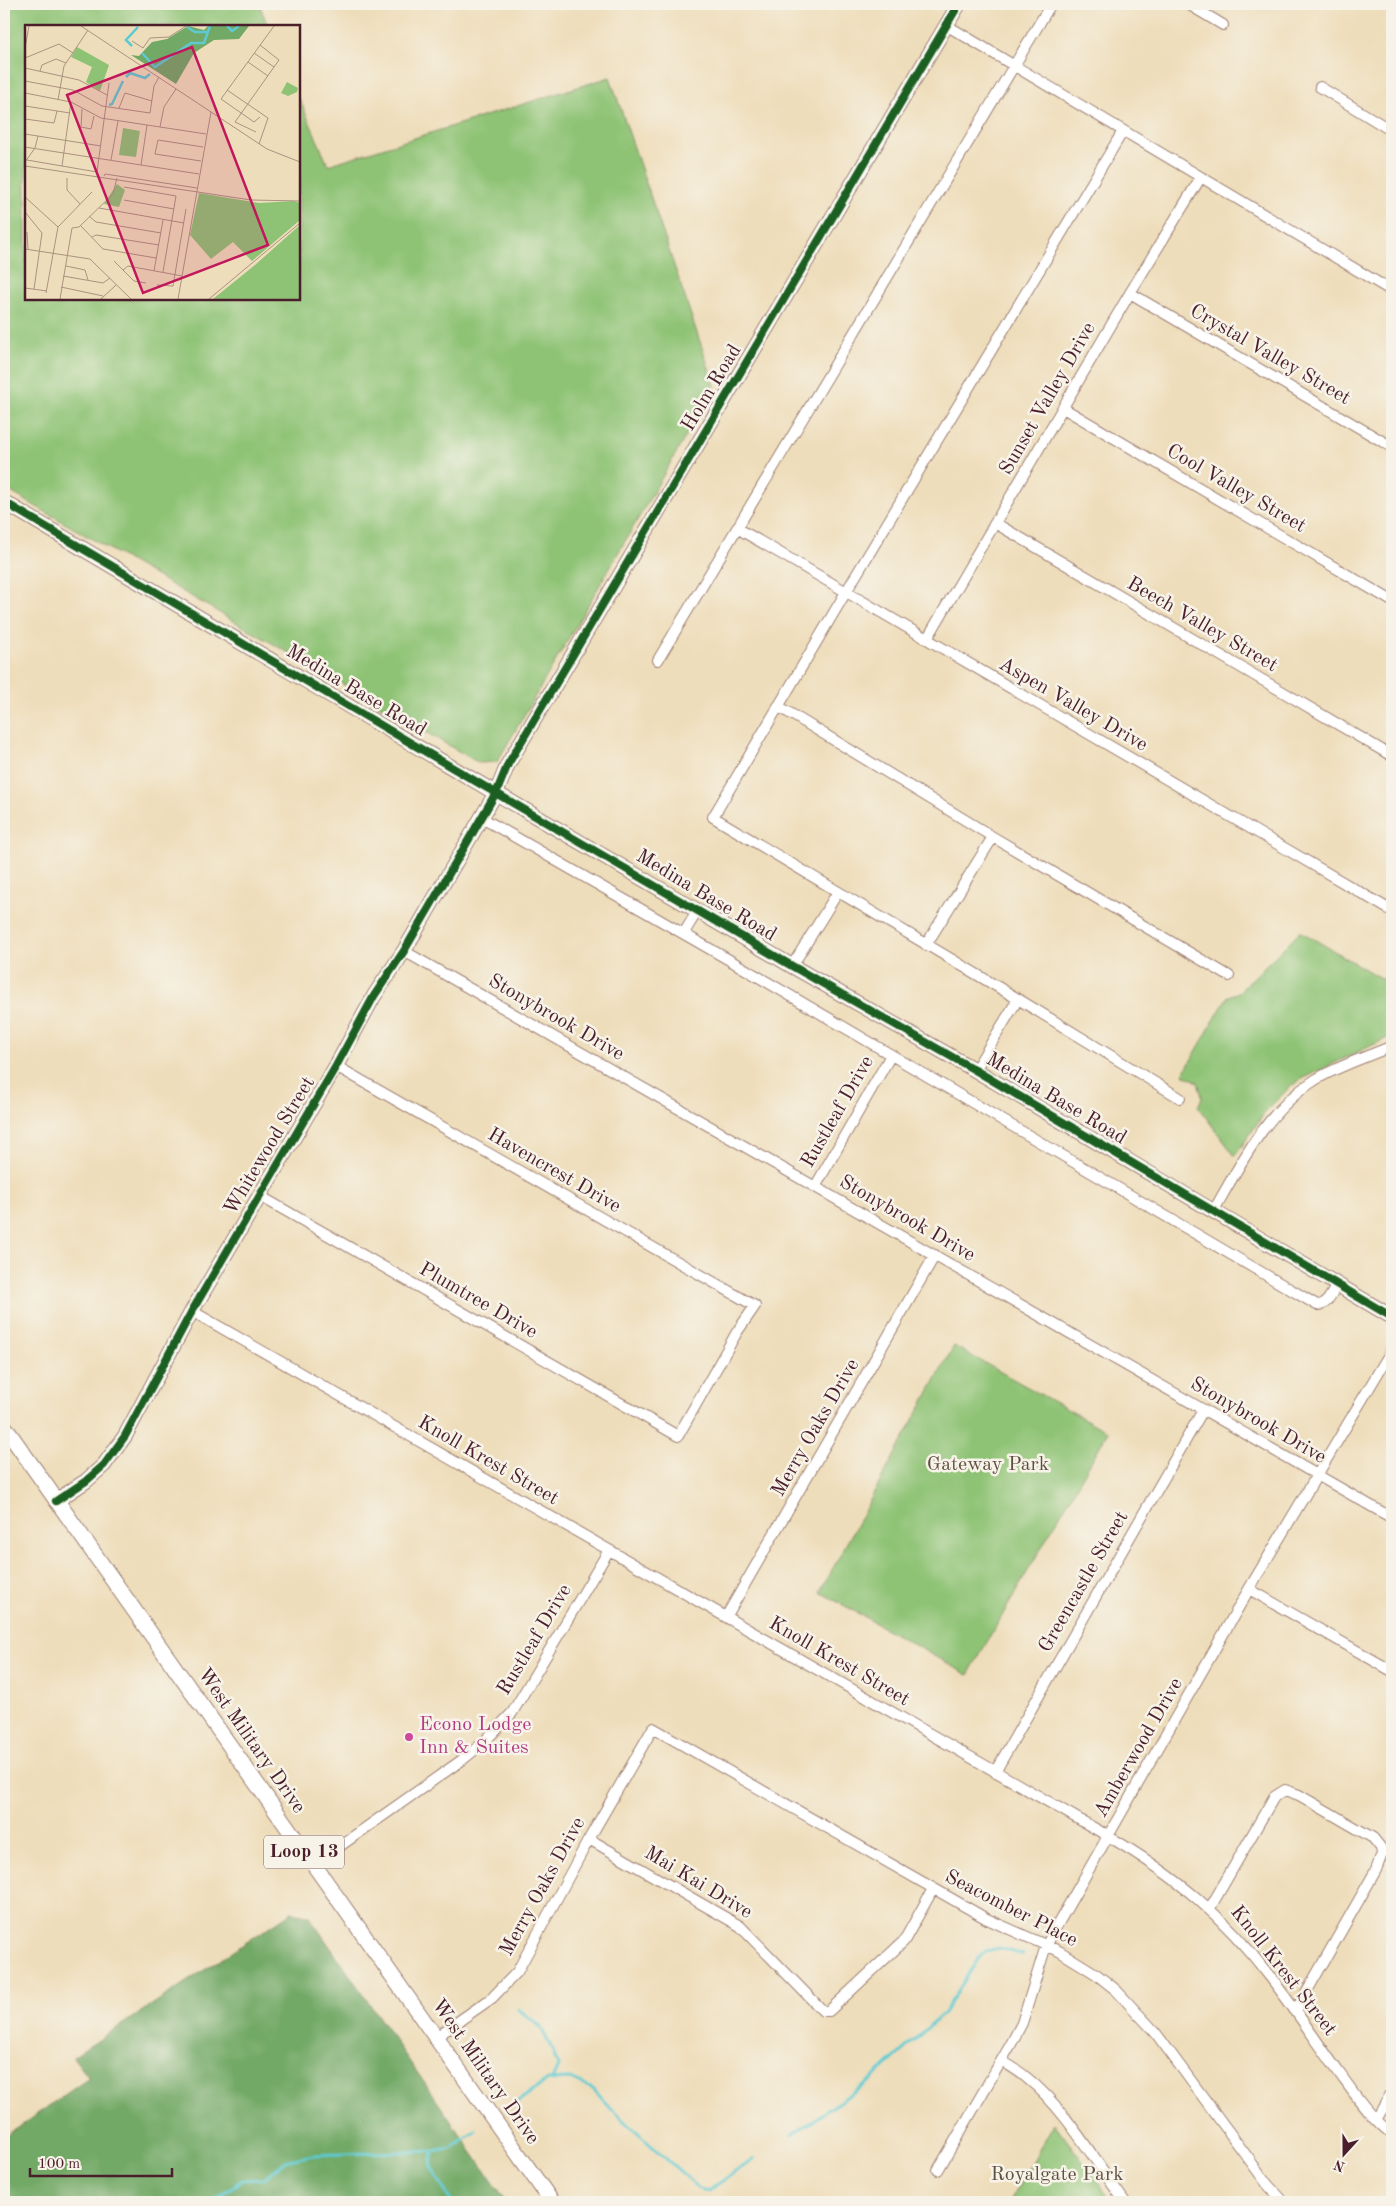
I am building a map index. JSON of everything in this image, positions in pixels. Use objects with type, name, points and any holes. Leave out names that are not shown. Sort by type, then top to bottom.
[{"type":"main road","name":"West Military Drive","points":[[4,1426],[552,2202]]},
{"type":"street","name":"Holm Road","points":[[497,791],[508,764],[958,4]]},
{"type":"street","points":[[658,660],[1051,4]]},
{"type":"street","points":[[1188,4],[1224,25]]},
{"type":"street","points":[[946,26],[1392,291]]},
{"type":"street","points":[[1320,86],[1392,131]]},
{"type":"street","points":[[1123,131],[712,818],[1018,998],[1180,1098]]},
{"type":"street","name":"Sunset Valley Drive","points":[[927,640],[1130,293],[1201,177]]},
{"type":"street","name":"Crystal Valley Street","points":[[1130,293],[1392,447]]},
{"type":"street","name":"Cool Valley Street","points":[[1062,408],[1392,601]]},
{"type":"street","name":"Medina Base Road","points":[[4,502],[453,768],[497,791],[792,966],[975,1070],[1392,1317]]},
{"type":"street","name":"Beech Valley Street","points":[[995,524],[1392,756]]},
{"type":"street","name":"Aspen Valley Drive","points":[[737,528],[1392,912]]},
{"type":"street","points":[[778,706],[993,837],[1229,976]]},
{"type":"street","name":"Whitewood Street","points":[[56,1501],[86,1481],[104,1466],[117,1448],[142,1407],[192,1311],[336,1066],[374,996],[404,951],[497,791]]},
{"type":"street","points":[[482,818],[684,933],[1317,1305],[1326,1303],[1337,1284]]},
{"type":"street","points":[[926,945],[993,837]]},
{"type":"street","points":[[792,966],[838,892]]},
{"type":"street","points":[[684,933],[698,910]]},
{"type":"street","name":"Stonybrook Drive","points":[[404,951],[1392,1518]]},
{"type":"street","points":[[975,1070],[1018,998]]},
{"type":"street","points":[[1213,1212],[1248,1150],[1280,1108],[1317,1079],[1392,1046]]},
{"type":"street","name":"Rustleaf Drive","points":[[815,1187],[891,1055]]},
{"type":"street","name":"Havencrest Drive","points":[[336,1066],[755,1306],[737,1332],[678,1436]]},
{"type":"street","name":"Plumtree Drive","points":[[260,1196],[678,1436]]},
{"type":"street","name":"Merry Oaks Drive","points":[[726,1617],[934,1255]]},
{"type":"street","name":"Knoll Krest Street","points":[[192,1311],[1108,1836],[1169,1874],[1210,1908],[1238,1938],[1272,1978],[1363,2106],[1392,2134]]},
{"type":"street","name":"Amberwood Drive","points":[[938,2170],[1022,2023],[1047,1945],[1249,1589],[1391,1353]]},
{"type":"street","name":"Greencastle Street","points":[[995,1772],[1203,1410]]},
{"type":"street","name":"Rustleaf Drive","points":[[313,1865],[462,1760],[512,1713],[609,1550]]},
{"type":"street","points":[[1249,1589],[1392,1671]]},
{"type":"street","name":"Merry Oaks Drive","points":[[436,2038],[492,1998],[504,1988],[517,1972],[589,1839],[653,1728]]},
{"type":"street","name":"Seacomber Place","points":[[653,1728],[933,1889],[1013,1932],[1047,1945],[1096,1974],[1141,2015],[1268,2184],[1284,2202]]},
{"type":"street","points":[[1210,1908],[1274,1797],[1285,1790],[1299,1795],[1373,1838],[1382,1848],[1381,1861],[1295,2012]]},
{"type":"street","name":"Mai Kai Drive","points":[[589,1839],[740,1926],[823,2011],[829,2011],[895,1951],[910,1932],[933,1889]]},
{"type":"street","points":[[1002,2061],[1028,2078],[1046,2095],[1124,2202]]},
{"type":"street","points":[[1376,2120],[1392,2092]]},
{"type":"green space","points":[[4,4],[259,4],[268,25],[25,25],[25,300],[300,300],[300,100],[328,165],[610,77],[715,386],[497,762],[479,763],[4,488]]},
{"type":"green space","points":[[1300,931],[1392,985],[1392,1036],[1303,1078],[1289,1088],[1266,1111],[1235,1156],[1198,1107],[1202,1097],[1198,1082],[1183,1074],[1228,996],[1239,992]]},
{"type":"green space","name":"Gateway Park","points":[[954,1346],[1108,1432],[968,1675],[820,1592]]},
{"type":"green space","points":[[292,1912],[308,1915],[507,2202],[4,2202],[4,2137],[89,2078],[73,2057]]},
{"type":"green space","name":"Royalgate Park","points":[[1054,2123],[1113,2202],[1010,2202]]},
{"type":"waterway","points":[[792,2135],[869,2081],[944,2013],[978,1959],[986,1951],[999,1948],[1024,1955]]},
{"type":"waterway","points":[[518,2009],[540,2026],[551,2047],[558,2066],[552,2080]]},
{"type":"waterway","points":[[510,2107],[548,2080],[571,2079],[593,2089],[615,2113],[702,2191],[708,2191],[754,2159]]},
{"type":"waterway","points":[[433,2151],[451,2148],[476,2130]]},
{"type":"waterway","points":[[211,2202],[242,2180],[263,2179],[285,2161],[313,2155],[433,2151],[431,2166],[451,2202]]},
{"type":"cycle path","points":[[56,1501],[86,1481],[104,1465],[125,1436],[192,1311],[336,1066],[374,996],[404,951],[497,791],[508,764],[959,4]]},
{"type":"cycle path","points":[[4,502],[453,768],[792,966],[975,1070],[1392,1317]]},
{"type":"place","name":"Econo Lodge Inn & Suites","points":[[409,1737]]}]
